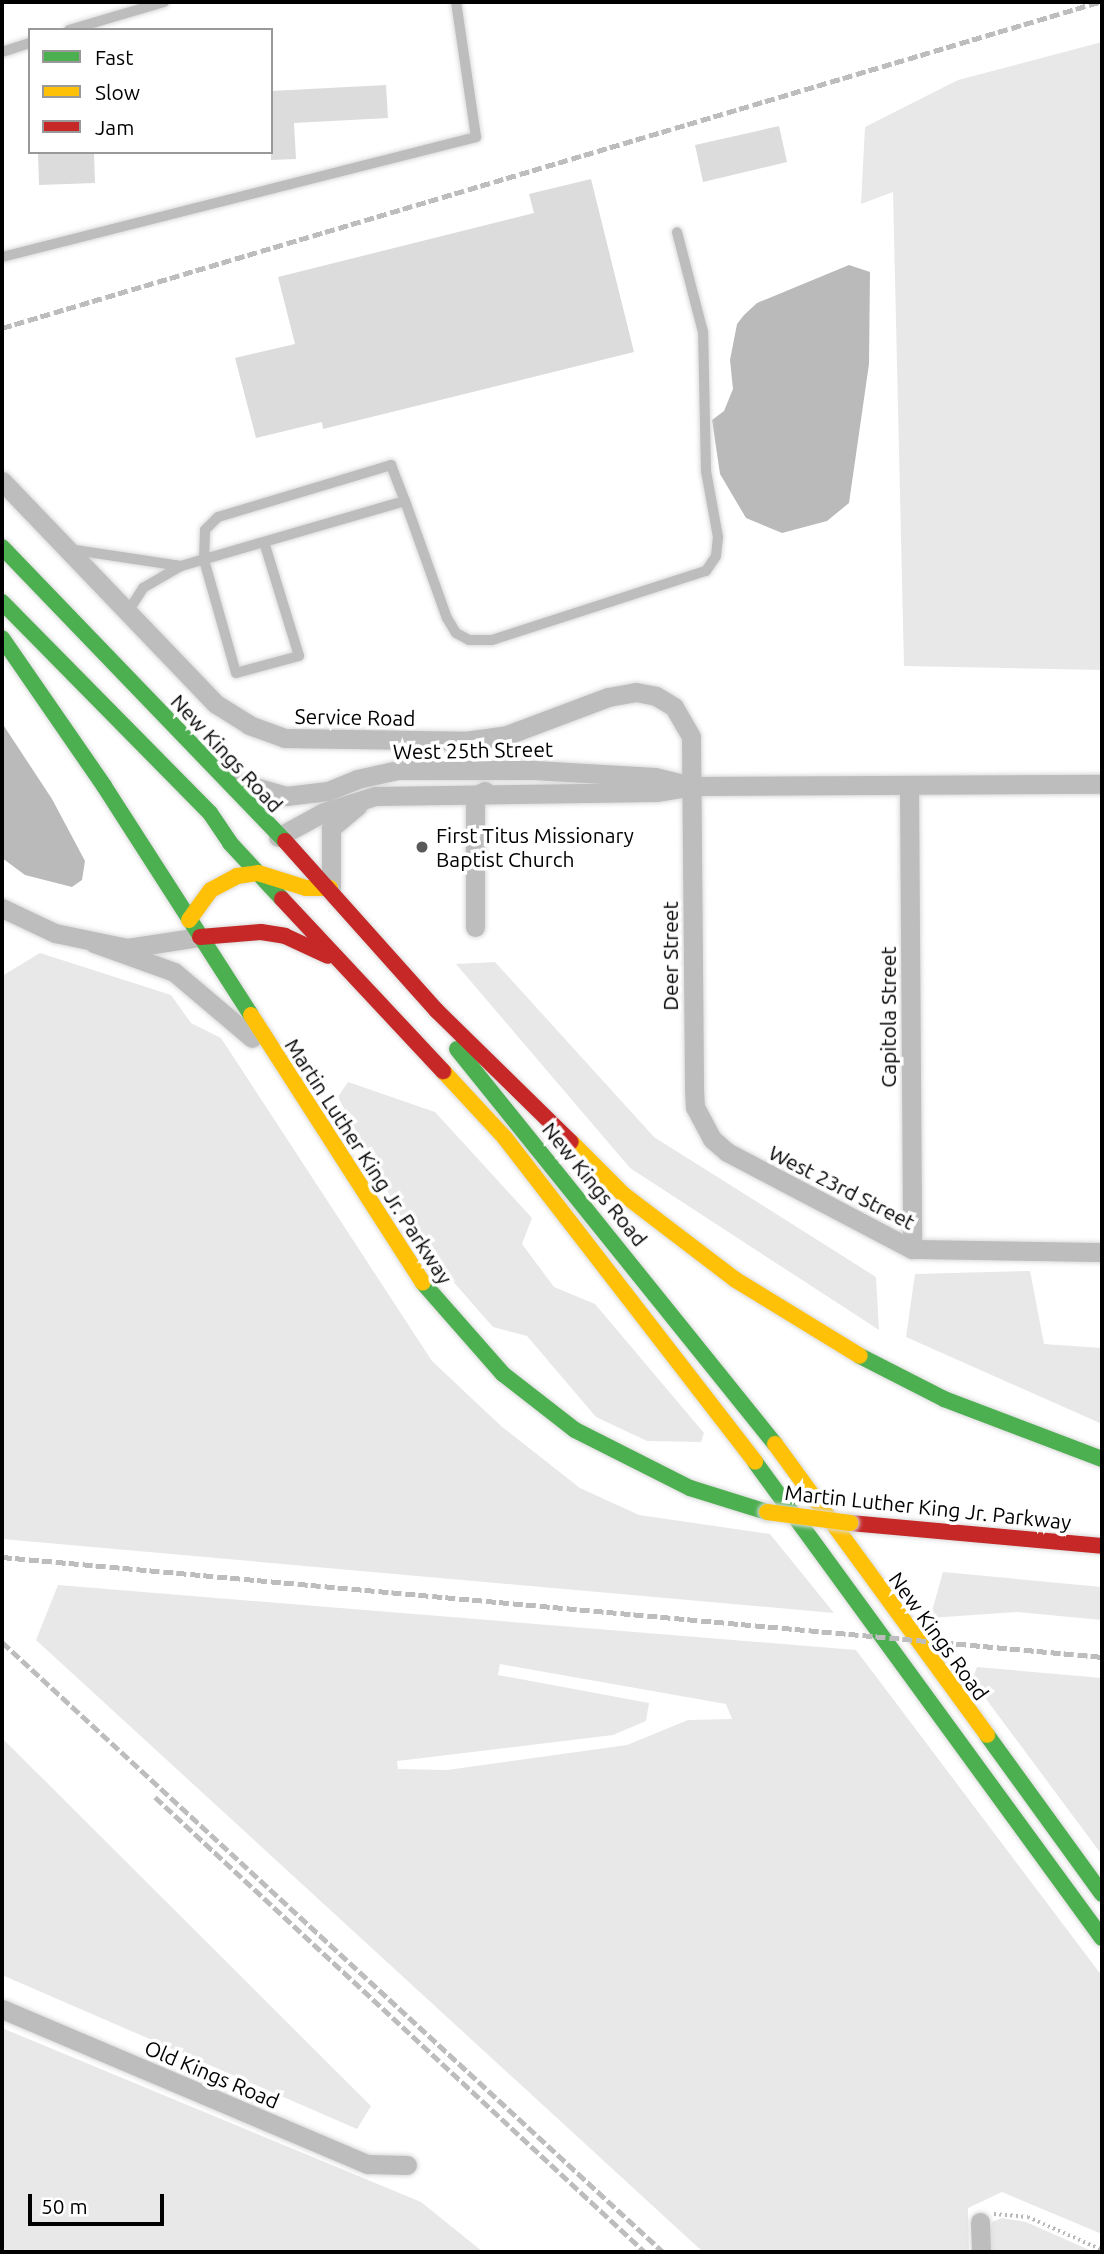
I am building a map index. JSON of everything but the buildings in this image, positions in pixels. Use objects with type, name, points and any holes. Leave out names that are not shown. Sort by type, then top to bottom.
[{"type":"main road","name":"New Kings Road","points":[[2,547],[218,775],[330,888],[437,1011],[450,1040],[761,1423],[1102,1894]]},
{"type":"main road","name":"New Kings Road","points":[[2,602],[210,813],[258,873],[505,1138],[636,1303],[1102,1938]]},
{"type":"main road","name":"Martin Luther King Jr. Parkway","points":[[2,638],[104,786],[291,1082],[434,1300],[503,1374],[535,1402],[613,1453],[690,1488],[767,1512],[850,1523],[1102,1546]]},
{"type":"main road","points":[[210,813],[245,830],[278,837]]},
{"type":"main road","points":[[189,920],[197,904],[211,890],[237,876],[258,873],[306,888],[330,888]]},
{"type":"main road","points":[[200,937],[234,932],[285,936],[347,966]]},
{"type":"main road","points":[[437,1011],[594,1168],[677,1238],[736,1280],[831,1341],[932,1393],[1007,1426],[1102,1459]]},
{"type":"street","name":"Service Road","points":[[2,481],[216,704],[249,725],[284,738],[465,741],[508,735],[608,697],[636,692],[656,696],[674,707],[691,737],[692,786]]},
{"type":"street","name":"West 25th Street","points":[[218,775],[286,796],[328,791],[358,779],[398,770],[534,770],[655,777],[692,786]]},
{"type":"street","points":[[475,927],[475,796],[496,783],[534,770]]},
{"type":"street","name":"West 25th Street","points":[[278,837],[324,812],[375,796],[656,793],[692,786],[1102,784]]},
{"type":"street","name":"Deer Street","points":[[692,786],[694,1089],[702,1125]]},
{"type":"street","name":"Capitola Street","points":[[909,786],[912,1249]]},
{"type":"street","points":[[330,888],[331,828],[344,813],[375,796]]},
{"type":"street","points":[[2,908],[16,918],[174,972],[239,1025],[291,1082]]},
{"type":"street","points":[[94,943],[156,947],[200,937]]},
{"type":"street","name":"West 23rd Street","points":[[702,1125],[727,1152],[912,1249],[1102,1252]]},
{"type":"street","points":[[636,1303],[653,1289]]},
{"type":"street","points":[[957,1740],[970,1714]]},
{"type":"street","name":"Old Kings Road","points":[[2,2009],[367,2164],[407,2165]]},
{"type":"street","points":[[980,2222],[981,2252]]},
{"type":"lane","points":[[76,28],[164,2]]},
{"type":"lane","points":[[2,257],[476,137],[456,2]]},
{"type":"lane","points":[[2,52],[28,44]]},
{"type":"lane","points":[[264,542],[299,656],[236,673],[204,560],[205,530],[218,517],[391,465],[447,618],[456,633],[469,640],[492,640],[706,571],[716,556],[718,537],[706,471],[703,332],[677,232]]},
{"type":"lane","points":[[127,612],[143,588],[181,566],[405,501]]},
{"type":"lane","points":[[62,545],[83,553],[181,566]]},
{"type":"path","points":[[980,2222],[1005,2212],[1102,2250]]},
{"type":"shaded area","points":[[1102,42],[1102,670],[904,666],[893,192],[861,204],[865,127],[958,80]]},
{"type":"shaded area","points":[[849,265],[870,272],[869,364],[849,503],[827,521],[782,533],[746,518],[720,474],[712,420],[724,411],[733,389],[730,360],[737,324],[744,315],[757,303]]},
{"type":"shaded area","points":[[2,723],[52,799],[85,861],[82,880],[72,887],[25,875],[2,858]]},
{"type":"shaded area","points":[[40,953],[171,995],[191,1023],[221,1038],[432,1361],[501,1426],[580,1488],[639,1515],[770,1534],[834,1613],[2,1539],[2,976]]},
{"type":"shaded area","points":[[495,962],[654,1137],[876,1277],[879,1330],[630,1168],[456,964]]},
{"type":"shaded area","points":[[348,1082],[435,1112],[532,1218],[522,1244],[554,1287],[595,1304],[704,1433],[701,1442],[647,1441],[596,1417],[527,1336],[493,1327],[408,1230],[338,1097]]},
{"type":"shaded area","points":[[1030,1271],[1044,1344],[1102,1348],[1102,1424],[906,1337],[915,1274]]},
{"type":"shaded area","points":[[943,1572],[1102,1587],[1102,1620],[1017,1612],[930,1618]]},
{"type":"shaded area","points":[[58,1585],[856,1650],[1102,1976],[1102,2234],[1002,2192],[968,2208],[969,2252],[703,2252],[36,1640]],"holes":[[[500,1664],[726,1704],[732,1719],[688,1720],[627,1745],[447,1770],[398,1769],[397,1761],[613,1735],[646,1721],[649,1703],[498,1675]]]},
{"type":"shaded area","points":[[977,1667],[1102,1678],[1102,1855],[972,1680]]},
{"type":"shaded area","points":[[2,1738],[371,2106],[357,2129],[2,1975]]},
{"type":"shaded area","points":[[2,2028],[421,2202],[483,2252],[2,2252]]},
{"type":"shaded area","points":[[1002,2218],[1026,2222],[1094,2252],[986,2252],[992,2222]]},
{"type":"railway","points":[[2,328],[1099,2]]},
{"type":"railway","points":[[2,1557],[1102,1657]]},
{"type":"railway","points":[[2,1642],[663,2252]]},
{"type":"railway","points":[[155,1797],[645,2252]]},
{"type":"traffic: fast","points":[[2,547],[285,841]]},
{"type":"traffic: fast","points":[[2,602],[210,813],[230,843],[282,899]]},
{"type":"traffic: fast","points":[[2,638],[104,786],[251,1015]]},
{"type":"traffic: fast","points":[[457,1049],[775,1444]]},
{"type":"traffic: fast","points":[[423,1283],[503,1374],[575,1430],[690,1488],[767,1512]]},
{"type":"traffic: fast","points":[[860,1356],[944,1399],[1102,1459]]},
{"type":"traffic: fast","points":[[755,1462],[1102,1938]]},
{"type":"traffic: fast","points":[[987,1735],[1102,1894]]},
{"type":"traffic: slow","points":[[189,920],[211,890],[237,876],[258,873],[306,888],[330,888]]},
{"type":"traffic: slow","points":[[251,1015],[423,1283]]},
{"type":"traffic: slow","points":[[443,1071],[505,1138],[755,1462]]},
{"type":"traffic: slow","points":[[571,1142],[623,1194],[736,1280],[860,1356]]},
{"type":"traffic: slow","points":[[775,1444],[987,1735]]},
{"type":"traffic: slow","points":[[767,1512],[850,1523]]},
{"type":"traffic: jam","points":[[285,841],[437,1011],[571,1142]]},
{"type":"traffic: jam","points":[[282,899],[443,1071]]},
{"type":"traffic: jam","points":[[200,937],[261,932],[285,936],[328,956]]},
{"type":"traffic: jam","points":[[850,1523],[1102,1546]]},
{"type":"place","name":"First Titus Missionary Baptist Church","points":[[422,847]]}]
